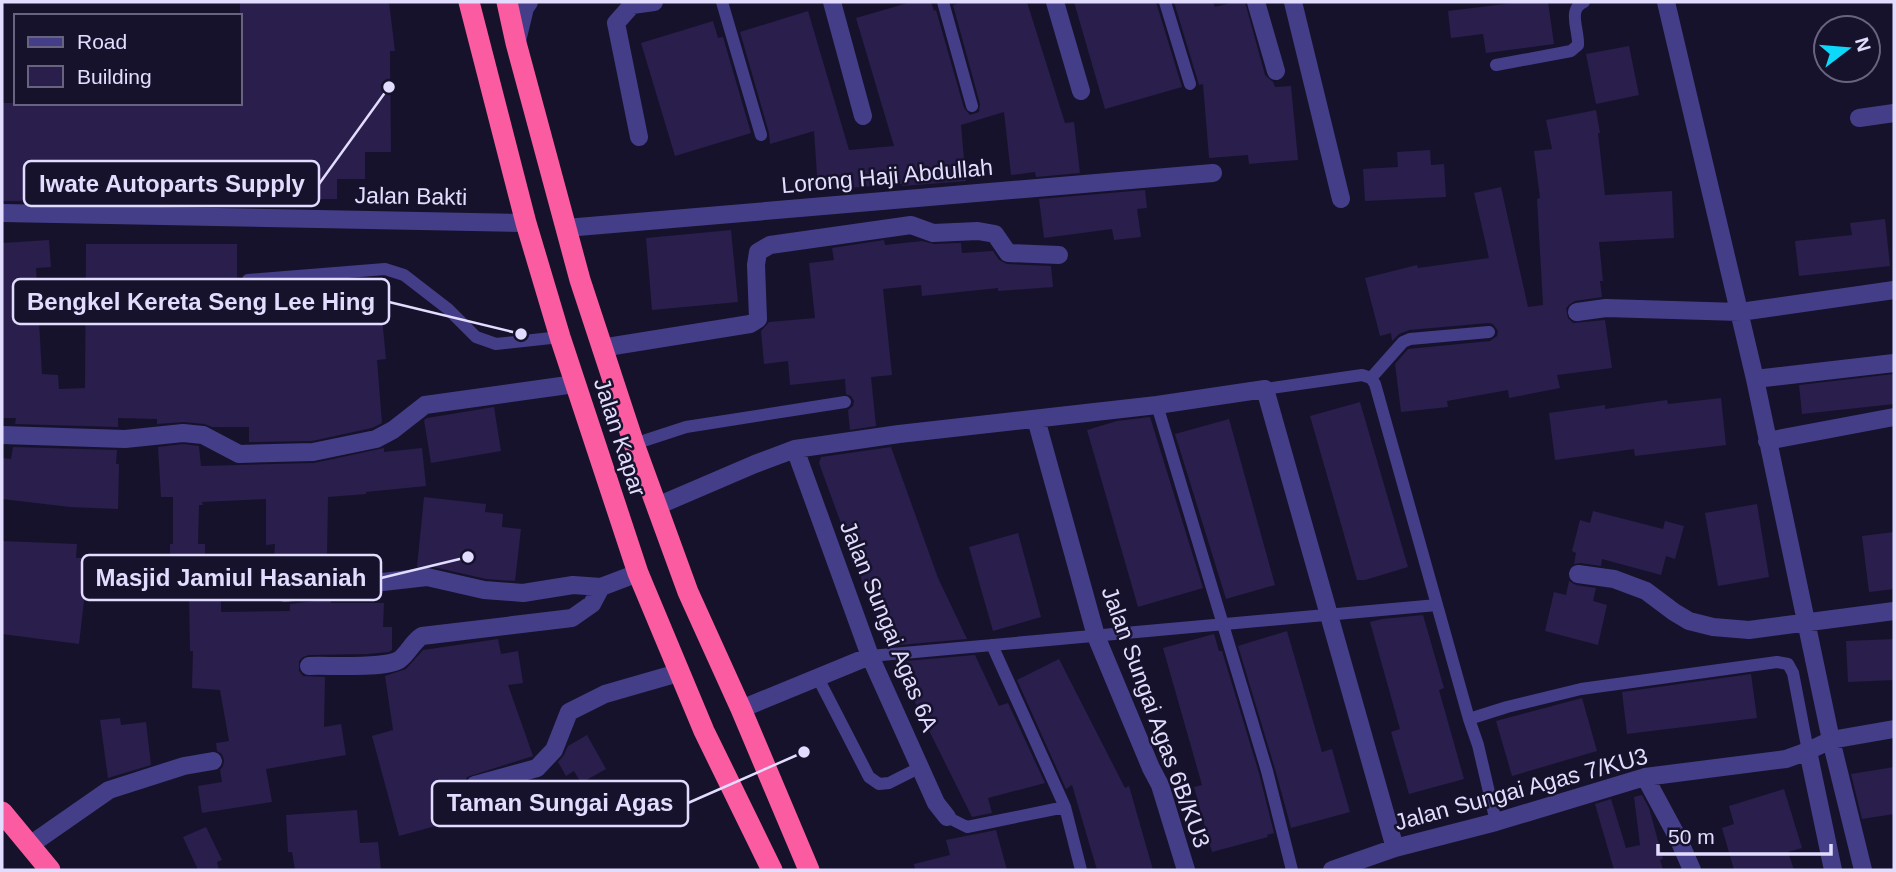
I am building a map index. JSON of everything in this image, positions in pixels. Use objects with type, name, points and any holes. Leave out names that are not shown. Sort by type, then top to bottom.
[{"type":"highway","name":"Jalan Kapar","points":[[470,2],[526,223],[559,337],[610,493],[678,673],[772,870]]},
{"type":"highway","name":"Jalan Kapar","points":[[508,2],[516,43],[580,280],[634,444],[688,592],[741,709],[808,870]]},
{"type":"highway","points":[[2,812],[50,870]]},
{"type":"street","points":[[516,43],[529,2]]},
{"type":"street","points":[[639,137],[616,23],[632,5],[654,2]]},
{"type":"street","points":[[832,2],[863,116]]},
{"type":"street","points":[[1055,2],[1081,91]]},
{"type":"street","points":[[1256,2],[1276,71]]},
{"type":"street","points":[[1293,2],[1341,200]]},
{"type":"street","points":[[1666,2],[1740,312],[1831,740],[1863,870]]},
{"type":"street","points":[[1859,118],[1894,114]]},
{"type":"street","name":"Lorong Haji Abdullah","points":[[566,228],[1213,173]]},
{"type":"street","name":"Jalan Bakti","points":[[2,213],[526,223]]},
{"type":"street","points":[[601,348],[750,324],[758,319],[758,252],[770,246],[911,225],[933,233],[978,231],[995,234],[1008,253],[1059,255]]},
{"type":"street","points":[[1577,312],[1606,308],[1740,312],[1894,290]]},
{"type":"street","points":[[1755,379],[1894,363]]},
{"type":"street","points":[[2,435],[125,439],[183,433],[202,435],[239,454],[313,452],[376,439],[393,430],[425,405],[575,384]]},
{"type":"street","points":[[657,506],[795,449],[899,434],[1157,405],[1265,389],[1395,848]]},
{"type":"street","points":[[1767,441],[1894,417]]},
{"type":"street","name":"Jalan Sungai Agas 6B/KU3","points":[[1037,419],[1096,636],[1160,785],[1186,870]]},
{"type":"street","name":"Jalan Sungai Agas 6A","points":[[795,449],[870,656],[936,803],[947,817]]},
{"type":"street","points":[[245,579],[285,593],[427,577],[484,590],[523,593],[573,585],[601,587],[638,573]]},
{"type":"street","points":[[1578,574],[1614,579],[1646,591],[1689,621],[1713,627],[1749,630],[1894,611]]},
{"type":"street","points":[[309,666],[386,664],[400,659],[414,640],[422,636],[572,618],[593,604],[601,587]]},
{"type":"street","points":[[741,709],[870,656]]},
{"type":"street","points":[[475,785],[537,768],[554,750],[569,712],[605,694],[678,673]]},
{"type":"street","name":"Jalan Sungai Agas 7/KU3","points":[[1332,870],[1395,848],[1496,822],[1645,777],[1786,759],[1831,740],[1894,729]]},
{"type":"street","points":[[1808,751],[1833,870]]},
{"type":"street","points":[[30,845],[109,790],[184,766],[213,761]]},
{"type":"street","points":[[1645,777],[1692,870]]},
{"type":"lane","points":[[722,2],[761,135]]},
{"type":"lane","points":[[943,2],[972,106]]},
{"type":"lane","points":[[1165,2],[1190,84]]},
{"type":"lane","points":[[1496,65],[1571,51],[1578,45],[1574,11],[1584,2]]},
{"type":"lane","points":[[248,280],[385,269],[404,275],[447,309],[476,337],[496,344],[559,337]]},
{"type":"lane","points":[[1371,378],[1403,342],[1410,339],[1489,332]]},
{"type":"lane","points":[[1265,389],[1362,375],[1371,378],[1375,384],[1478,745],[1496,822]]},
{"type":"lane","points":[[634,444],[686,427],[845,402]]},
{"type":"lane","points":[[1157,405],[1267,771],[1292,870]]},
{"type":"lane","points":[[870,656],[1437,605]]},
{"type":"lane","points":[[992,645],[1065,807],[1081,870]]},
{"type":"lane","points":[[1469,719],[1581,689],[1777,662],[1788,664],[1793,673],[1808,751]]},
{"type":"lane","points":[[818,678],[869,777],[879,784],[889,783],[920,767]]},
{"type":"lane","points":[[947,817],[967,827],[1065,807]]},
{"type":"building","points":[[240,2],[389,2],[395,51],[390,51],[391,152],[365,152],[365,179],[337,179],[337,199],[2,201],[2,103],[242,105]]},
{"type":"building","points":[[911,2],[931,2],[934,11],[936,10],[964,108],[970,115],[979,112],[980,104],[953,5],[964,2],[1027,2],[1065,123],[1074,122],[1080,173],[1036,177],[1035,172],[1011,175],[1004,112],[961,125],[966,181],[818,190],[814,131],[770,144],[740,32],[808,11],[849,150],[894,146],[856,18]]},
{"type":"building","points":[[1074,2],[1156,2],[1182,87],[1105,109]]},
{"type":"building","points":[[1174,2],[1213,2],[1215,7],[1245,2],[1265,75],[1275,87],[1291,86],[1298,160],[1249,164],[1248,155],[1209,158],[1203,84],[1199,85]]},
{"type":"building","points":[[1521,2],[1548,2],[1554,44],[1486,53],[1483,34],[1451,38],[1448,11]]},
{"type":"building","points":[[713,21],[718,38],[723,37],[751,133],[675,156],[641,43]]},
{"type":"building","points":[[1629,46],[1639,95],[1596,104],[1586,54]]},
{"type":"building","points":[[1596,110],[1605,195],[1672,191],[1674,238],[1599,242],[1602,297],[1575,301],[1566,308],[1568,318],[1573,323],[1605,320],[1612,368],[1557,375],[1560,388],[1509,398],[1508,390],[1447,401],[1448,407],[1401,412],[1395,364],[1408,349],[1490,341],[1497,336],[1498,331],[1493,324],[1488,323],[1409,330],[1392,341],[1391,333],[1380,336],[1365,278],[1417,265],[1418,268],[1489,258],[1474,193],[1501,187],[1528,307],[1543,305],[1537,199],[1540,198],[1534,151],[1552,149],[1546,120]]},
{"type":"building","points":[[1430,150],[1431,165],[1444,164],[1446,197],[1365,201],[1363,169],[1398,167],[1397,152]]},
{"type":"building","points":[[1145,190],[1147,208],[1137,209],[1141,237],[1114,240],[1112,229],[1044,238],[1039,199]]},
{"type":"building","points":[[1885,219],[1890,266],[1799,276],[1795,241],[1852,235],[1850,223]]},
{"type":"building","points":[[731,230],[738,302],[652,310],[646,238]]},
{"type":"building","points":[[49,240],[51,267],[36,268],[42,374],[58,375],[59,389],[85,388],[86,244],[237,244],[240,300],[379,287],[386,359],[377,360],[382,423],[372,428],[312,441],[249,442],[249,427],[212,427],[184,422],[157,424],[157,419],[118,418],[118,427],[15,424],[16,418],[2,418],[2,243]]},
{"type":"building","points":[[884,240],[885,245],[922,241],[934,244],[961,243],[962,253],[993,251],[999,260],[1007,264],[1051,266],[1053,287],[998,291],[998,288],[922,296],[921,285],[883,289],[892,375],[871,377],[876,426],[850,430],[848,410],[854,401],[846,394],[845,379],[790,385],[788,361],[764,364],[761,331],[769,322],[815,318],[809,263],[834,260],[832,248]]},
{"type":"building","points":[[1894,374],[1894,404],[1802,414],[1799,385]]},
{"type":"building","points":[[1721,398],[1726,445],[1635,456],[1634,449],[1555,460],[1549,413],[1605,405],[1605,409],[1667,400],[1668,404]]},
{"type":"building","points":[[1360,402],[1408,567],[1365,580],[1357,580],[1310,416]]},
{"type":"building","points":[[494,407],[501,451],[431,463],[424,420]]},
{"type":"building","points":[[1150,417],[1203,588],[1138,607],[1087,430],[1117,421]]},
{"type":"building","points":[[1229,419],[1275,585],[1226,599],[1175,434]]},
{"type":"building","points":[[183,444],[199,446],[201,466],[314,463],[384,448],[384,452],[422,448],[426,486],[328,497],[327,556],[332,557],[332,576],[290,581],[291,558],[274,558],[275,544],[266,545],[266,499],[202,502],[203,505],[199,505],[198,544],[205,544],[208,565],[221,565],[221,612],[290,611],[290,604],[331,599],[331,603],[384,603],[383,627],[392,627],[392,650],[389,652],[309,655],[299,661],[299,671],[303,676],[325,677],[324,727],[341,724],[346,755],[266,769],[272,802],[202,813],[198,786],[222,782],[220,770],[224,760],[222,754],[217,751],[216,743],[229,741],[220,690],[192,688],[193,651],[190,651],[189,596],[165,596],[165,557],[170,557],[170,544],[173,544],[173,497],[161,497],[158,447]]},
{"type":"building","points":[[13,447],[117,450],[118,509],[70,507],[2,499],[2,458],[11,459]]},
{"type":"building","points":[[891,447],[938,578],[967,639],[888,646],[874,614],[819,463],[821,457]]},
{"type":"building","points":[[424,497],[486,504],[485,512],[503,514],[502,527],[521,529],[515,581],[486,579],[429,566],[417,567]]},
{"type":"building","points":[[1757,504],[1769,577],[1718,586],[1705,513]]},
{"type":"building","points":[[1593,511],[1663,529],[1665,521],[1684,526],[1675,559],[1666,556],[1661,575],[1602,559],[1601,566],[1574,564],[1576,553],[1572,551],[1580,520],[1590,523]]},
{"type":"building","points":[[1894,532],[1894,589],[1869,592],[1862,536]]},
{"type":"building","points":[[1018,533],[1041,617],[993,631],[969,547]]},
{"type":"building","points":[[2,541],[77,544],[76,558],[106,557],[106,593],[85,593],[79,644],[2,634]]},
{"type":"building","points":[[1569,581],[1576,585],[1596,588],[1593,601],[1607,605],[1598,645],[1545,631],[1554,592],[1566,595]]},
{"type":"building","points":[[1423,615],[1444,688],[1439,690],[1464,779],[1409,794],[1391,732],[1400,729],[1370,622]]},
{"type":"building","points":[[1287,631],[1322,752],[1332,749],[1350,812],[1291,828],[1238,646]]},
{"type":"building","points":[[1214,634],[1219,651],[1222,651],[1259,773],[1274,833],[1212,852],[1194,787],[1202,785],[1163,648]]},
{"type":"building","points":[[498,639],[501,654],[518,651],[523,683],[508,685],[533,756],[467,777],[464,784],[447,792],[454,821],[399,836],[372,736],[393,730],[385,676],[406,669],[423,650]]},
{"type":"building","points":[[1894,639],[1894,680],[1848,682],[1846,641]]},
{"type":"building","points":[[975,655],[999,706],[1008,703],[1045,783],[988,798],[992,813],[972,817],[895,662]]},
{"type":"building","points":[[1059,659],[1125,788],[1129,786],[1153,870],[1097,870],[1072,785],[1066,789],[1017,680]]},
{"type":"building","points":[[1751,674],[1757,718],[1627,734],[1622,692]]},
{"type":"building","points":[[1582,698],[1597,751],[1512,776],[1496,721]]},
{"type":"building","points":[[120,718],[121,725],[146,722],[151,765],[108,778],[100,720]]},
{"type":"building","points":[[587,735],[606,769],[581,783],[574,771],[566,776],[558,762],[568,746]]},
{"type":"building","points":[[1894,767],[1894,814],[1862,819],[1851,774]]},
{"type":"building","points":[[1784,789],[1802,848],[1788,852],[1794,870],[1734,870],[1722,828],[1734,824],[1729,806]]},
{"type":"building","points":[[1642,795],[1649,808],[1663,859],[1660,860],[1663,870],[1614,870],[1595,804],[1611,799],[1626,848],[1640,845],[1634,797]]},
{"type":"building","points":[[357,810],[360,843],[378,842],[381,870],[295,870],[292,852],[288,852],[286,815]]},
{"type":"building","points":[[206,827],[222,860],[217,862],[219,870],[198,870],[183,837]]},
{"type":"building","points":[[996,830],[1007,870],[915,870],[914,864],[950,855],[946,840]]},
{"type":"place","name":"Iwate Autoparts Supply","points":[[389,87]]},
{"type":"place","name":"Bengkel Kereta Seng Lee Hing","points":[[521,334]]},
{"type":"place","name":"Masjid Jamiul Hasaniah","points":[[468,557]]},
{"type":"place","name":"Taman Sungai Agas","points":[[804,752]]}]
